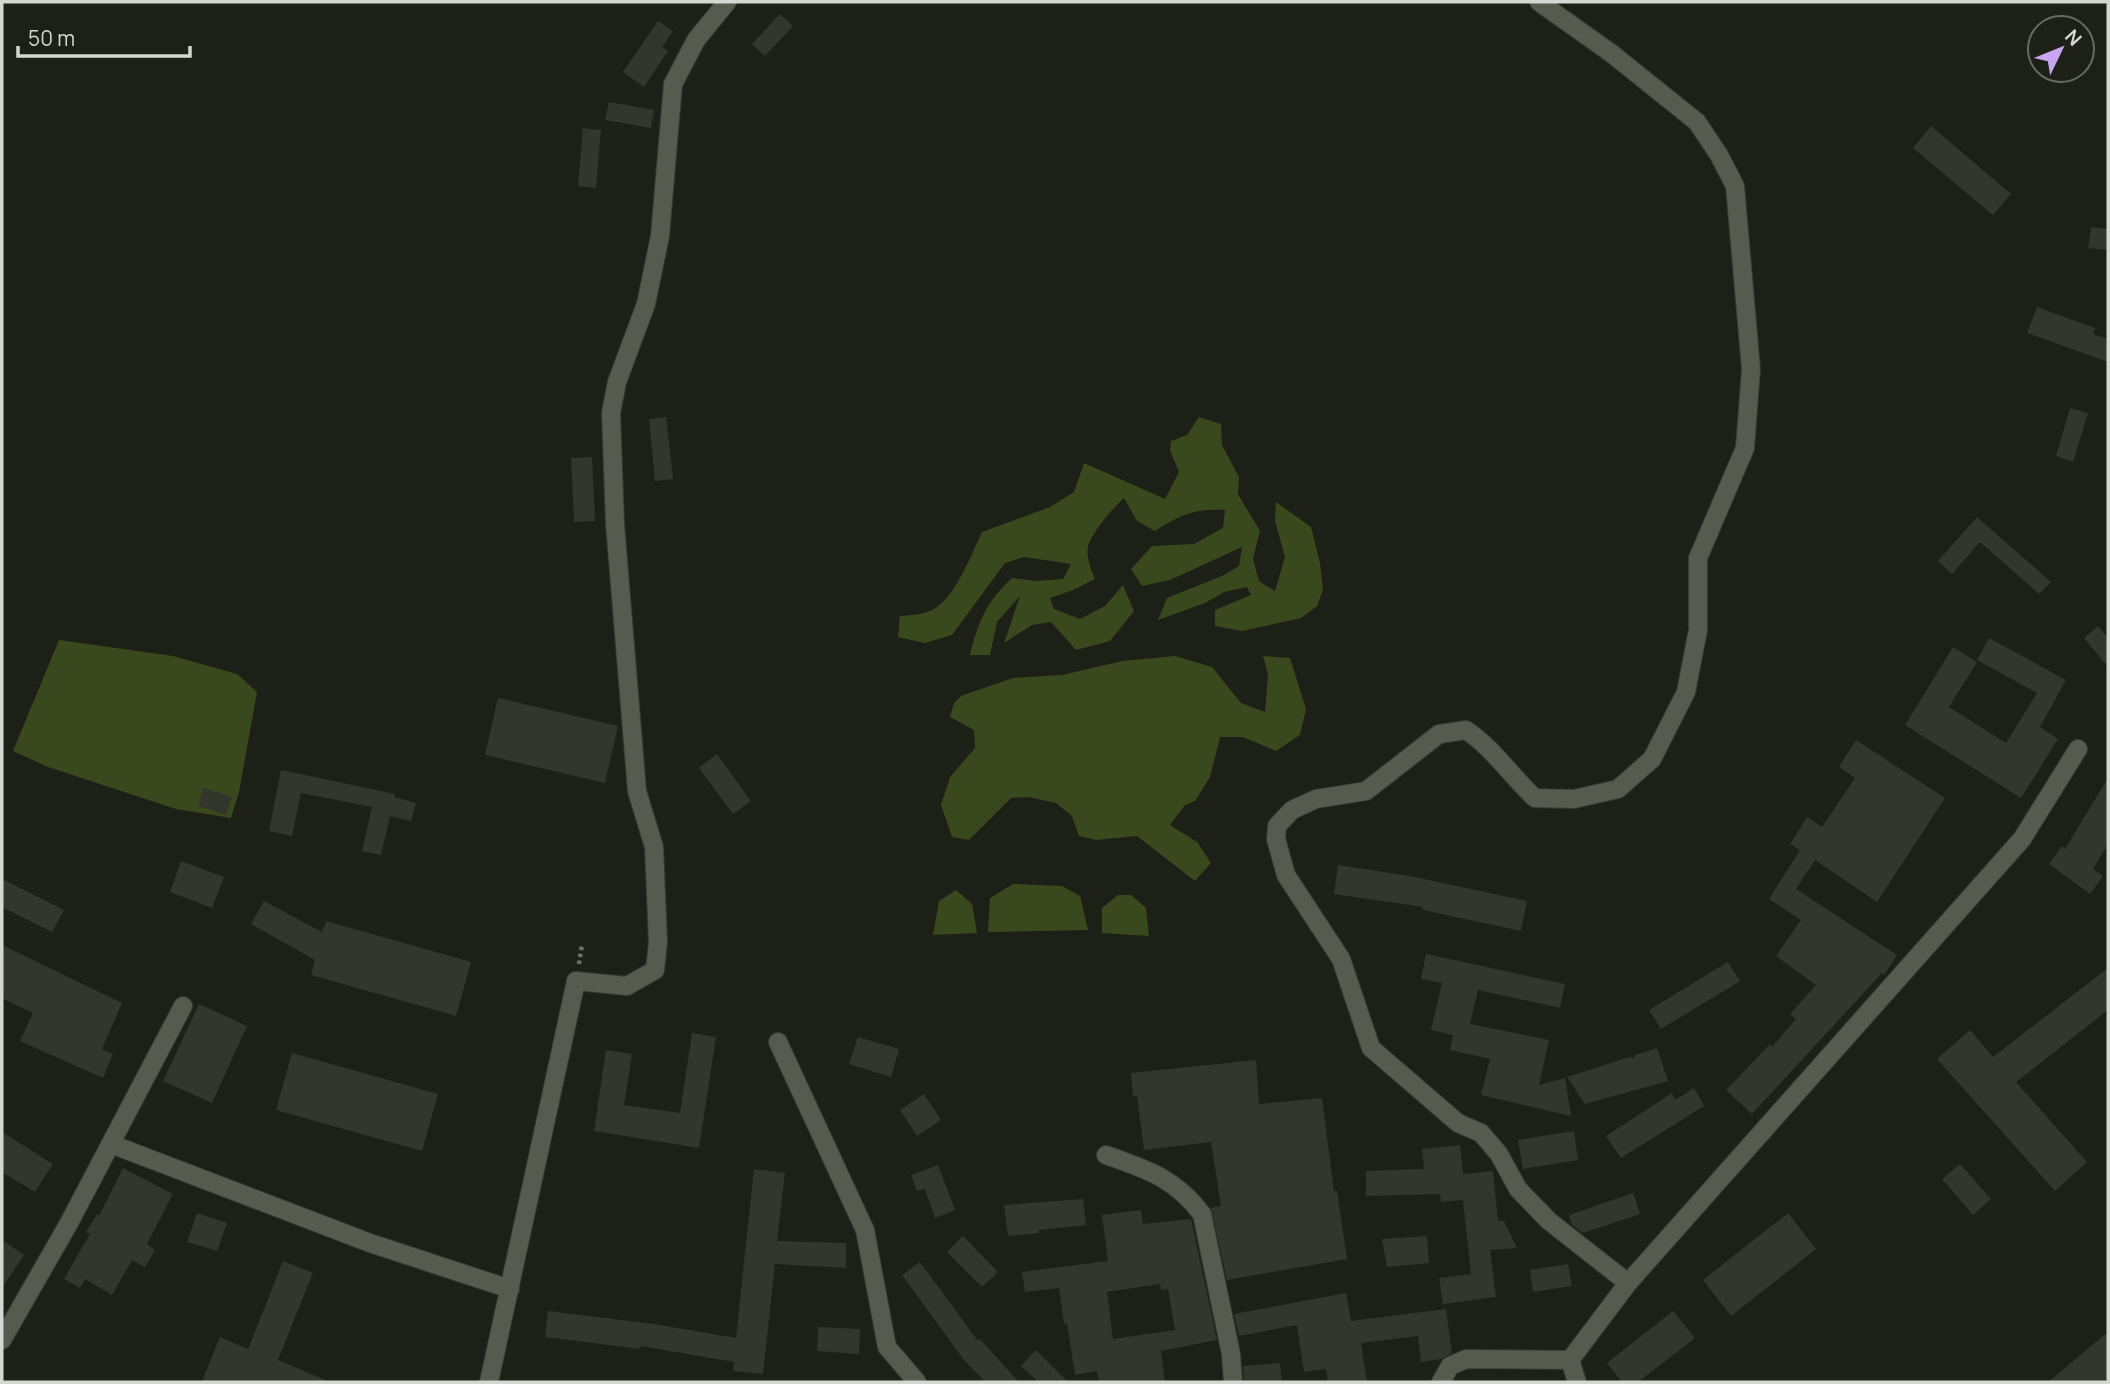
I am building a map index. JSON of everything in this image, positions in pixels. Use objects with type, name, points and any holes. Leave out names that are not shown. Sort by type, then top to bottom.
[{"type":"street","points":[[489,1382],[576,981],[626,986],[655,970],[658,942],[654,847],[637,791],[615,524],[611,413],[617,382],[646,304],[660,236],[674,84],[696,40],[727,2]]},
{"type":"street","points":[[1539,2],[1611,53],[1698,122],[1735,186],[1751,369],[1745,448],[1698,558],[1698,630],[1686,692],[1652,759],[1618,789],[1574,799],[1535,798],[1513,778],[1484,742],[1466,730],[1439,734],[1366,791],[1316,799],[1292,810],[1277,827],[1276,839],[1286,875],[1341,958],[1371,1048],[1458,1123],[1480,1133],[1499,1154],[1518,1189],[1549,1221],[1628,1283]]},
{"type":"street","points":[[1570,1360],[1628,1283],[2022,839],[2078,749]]},
{"type":"street","points":[[2,1340],[69,1223],[183,1006]]},
{"type":"street","points":[[778,1042],[865,1230],[887,1347],[917,1382]]},
{"type":"street","points":[[111,1144],[370,1243],[510,1289]]},
{"type":"street","points":[[1106,1155],[1173,1183],[1202,1214],[1231,1354],[1233,1382]]},
{"type":"street","points":[[1441,1382],[1450,1366],[1466,1359],[1570,1360]]},
{"type":"street","points":[[1570,1360],[1577,1382]]},
{"type":"green space","points":[[1199,417],[1221,424],[1222,445],[1239,477],[1238,494],[1260,531],[1253,559],[1259,581],[1275,591],[1285,557],[1275,521],[1276,502],[1311,527],[1320,563],[1323,590],[1317,606],[1301,618],[1242,631],[1215,626],[1215,610],[1251,595],[1247,587],[1224,592],[1205,603],[1158,620],[1167,598],[1222,576],[1239,566],[1242,547],[1170,580],[1142,586],[1131,569],[1152,546],[1194,544],[1223,528],[1225,510],[1205,510],[1188,514],[1155,531],[1137,521],[1124,498],[1103,521],[1090,541],[1088,555],[1095,579],[1050,598],[1054,609],[1080,619],[1105,606],[1123,585],[1134,611],[1110,641],[1076,650],[1051,622],[1032,625],[1004,643],[1020,596],[997,622],[990,655],[970,655],[984,613],[1012,578],[1036,581],[1063,579],[1071,564],[1024,557],[1005,563],[952,635],[925,643],[898,637],[900,616],[927,612],[945,600],[953,590],[982,532],[1050,507],[1074,492],[1084,463],[1165,499],[1179,472],[1170,450],[1171,441],[1187,435]]},
{"type":"green space","points":[[59,640],[173,656],[237,674],[257,692],[239,792],[231,818],[176,809],[48,767],[13,751]]},
{"type":"green space","points":[[1175,656],[1212,667],[1241,703],[1265,712],[1268,674],[1263,656],[1290,658],[1306,709],[1300,735],[1276,751],[1243,737],[1220,737],[1210,777],[1195,801],[1185,805],[1170,825],[1197,842],[1211,863],[1195,881],[1137,836],[1096,840],[1079,836],[1072,816],[1056,803],[1029,797],[1011,798],[969,840],[952,837],[941,805],[950,777],[975,748],[974,730],[950,717],[954,703],[961,696],[1013,678],[1062,675],[1122,661]]},
{"type":"green space","points":[[1013,884],[1062,886],[1080,896],[1088,930],[988,932],[990,898]]},
{"type":"green space","points":[[956,890],[972,904],[977,933],[933,935],[939,901]]},
{"type":"green space","points":[[1118,895],[1131,895],[1146,908],[1149,936],[1102,933],[1102,908]]},
{"type":"building","points":[[780,14],[793,26],[765,56],[752,44]]},
{"type":"building","points":[[658,21],[673,31],[662,47],[668,51],[644,87],[623,72]]},
{"type":"building","points":[[609,102],[654,110],[651,128],[605,120]]},
{"type":"building","points":[[1931,126],[2011,194],[1993,215],[1913,148]]},
{"type":"building","points":[[583,128],[601,130],[596,188],[578,186]]},
{"type":"building","points":[[2091,227],[2108,229],[2108,250],[2088,248]]},
{"type":"building","points":[[2037,307],[2095,328],[2093,334],[2108,339],[2108,362],[2027,333]]},
{"type":"building","points":[[2070,408],[2088,413],[2073,462],[2056,456]]},
{"type":"building","points":[[666,417],[673,479],[655,481],[649,419]]},
{"type":"building","points":[[592,457],[595,521],[574,522],[571,458]]},
{"type":"building","points":[[1977,517],[2051,582],[2039,594],[1980,542],[1952,574],[1938,561]]},
{"type":"building","points":[[2098,626],[2108,638],[2108,667],[2084,638]]},
{"type":"building","points":[[1989,638],[2066,680],[2040,727],[2058,739],[2021,798],[1905,725],[1953,647],[1977,662],[1949,707],[2006,743],[2037,693],[1977,660]]},
{"type":"building","points":[[498,698],[618,726],[605,783],[485,755]]},
{"type":"building","points":[[1856,740],[1945,798],[1877,902],[1815,860],[1796,889],[1897,955],[1884,975],[1882,973],[1752,1114],[1726,1090],[1770,1044],[1772,1047],[1796,1019],[1790,1014],[1816,985],[1776,956],[1801,920],[1769,899],[1800,850],[1790,844],[1807,817],[1822,827],[1855,778],[1839,767]]},
{"type":"building","points":[[717,754],[751,801],[733,814],[699,768]]},
{"type":"building","points":[[281,770],[395,794],[394,797],[416,803],[411,821],[390,816],[381,855],[362,851],[372,807],[301,793],[292,836],[269,831]]},
{"type":"building","points":[[2108,778],[2108,844],[2093,869],[2103,876],[2090,894],[2049,864],[2062,846],[2065,849]]},
{"type":"building","points":[[203,788],[232,797],[226,815],[198,806]]},
{"type":"building","points":[[181,861],[224,877],[212,908],[170,892]]},
{"type":"building","points":[[1338,865],[1410,876],[1527,901],[1521,931],[1423,910],[1423,907],[1334,894]]},
{"type":"building","points":[[2,879],[64,910],[52,932],[2,907]]},
{"type":"building","points":[[264,901],[322,932],[326,921],[471,962],[456,1016],[311,975],[315,960],[251,924]]},
{"type":"building","points":[[2,945],[122,1003],[102,1049],[113,1054],[103,1078],[20,1041],[33,1013],[2,998]]},
{"type":"building","points":[[1426,954],[1565,984],[1560,1008],[1478,990],[1470,1024],[1549,1040],[1539,1085],[1565,1078],[1571,1116],[1481,1095],[1490,1059],[1450,1050],[1453,1035],[1431,1030],[1442,983],[1421,979]]},
{"type":"building","points":[[1728,962],[1740,981],[1661,1029],[1649,1010]]},
{"type":"building","points":[[2108,968],[2108,1010],[2016,1082],[2087,1162],[2055,1191],[1937,1059],[1970,1030],[1993,1057]]},
{"type":"building","points":[[199,1004],[247,1026],[212,1103],[163,1081]]},
{"type":"building","points":[[692,1033],[716,1037],[699,1148],[594,1131],[606,1050],[632,1054],[624,1105],[680,1113]]},
{"type":"building","points":[[858,1037],[899,1049],[891,1077],[849,1064]]},
{"type":"building","points":[[1657,1048],[1668,1081],[1585,1104],[1567,1077],[1629,1057],[1634,1058],[1635,1055]]},
{"type":"building","points":[[292,1053],[438,1094],[422,1151],[276,1110]]},
{"type":"building","points":[[1256,1060],[1259,1104],[1322,1098],[1334,1191],[1337,1191],[1347,1259],[1227,1280],[1211,1208],[1221,1206],[1211,1142],[1144,1150],[1131,1073]]},
{"type":"building","points":[[1694,1088],[1704,1106],[1621,1158],[1606,1136],[1672,1093],[1675,1100]]},
{"type":"building","points":[[924,1094],[941,1120],[917,1136],[900,1110]]},
{"type":"building","points":[[1574,1131],[1578,1160],[1523,1169],[1518,1140]]},
{"type":"building","points":[[2,1132],[53,1164],[35,1192],[2,1172]]},
{"type":"building","points":[[1460,1145],[1463,1174],[1493,1171],[1498,1221],[1504,1221],[1517,1248],[1490,1250],[1496,1297],[1443,1304],[1439,1278],[1471,1274],[1463,1200],[1441,1202],[1440,1194],[1366,1196],[1366,1171],[1424,1169],[1422,1149]]},
{"type":"building","points":[[1960,1164],[1991,1199],[1973,1215],[1942,1179]]},
{"type":"building","points":[[938,1165],[955,1210],[935,1218],[925,1189],[917,1191],[911,1175]]},
{"type":"building","points":[[123,1168],[173,1194],[147,1244],[155,1250],[145,1267],[132,1260],[112,1295],[85,1279],[80,1288],[64,1279],[90,1234],[86,1232],[97,1214],[99,1216]]},
{"type":"building","points":[[754,1169],[785,1173],[777,1241],[846,1243],[846,1268],[775,1264],[763,1374],[733,1371],[734,1362],[641,1346],[640,1349],[545,1337],[548,1311],[654,1324],[736,1338]]},
{"type":"building","points":[[1633,1193],[1640,1214],[1583,1233],[1572,1225],[1569,1215]]},
{"type":"building","points":[[1083,1199],[1086,1225],[1008,1236],[1004,1205]]},
{"type":"building","points":[[1141,1210],[1143,1224],[1191,1219],[1217,1340],[1161,1351],[1165,1382],[1099,1382],[1097,1371],[1075,1375],[1059,1288],[1025,1292],[1022,1272],[1108,1261],[1102,1215]],"holes":[[[1160,1284],[1161,1290],[1168,1289],[1175,1330],[1113,1339],[1107,1292]]]},
{"type":"building","points":[[197,1213],[227,1223],[217,1251],[187,1242]]},
{"type":"building","points":[[1788,1213],[1816,1249],[1731,1316],[1703,1280]]},
{"type":"building","points":[[963,1236],[998,1272],[982,1287],[947,1252]]},
{"type":"building","points":[[1427,1236],[1429,1263],[1387,1267],[1382,1239]]},
{"type":"building","points":[[2,1240],[24,1255],[2,1288]]},
{"type":"building","points":[[283,1261],[313,1273],[278,1360],[330,1382],[202,1382],[220,1337],[248,1349]]},
{"type":"building","points":[[920,1262],[978,1341],[980,1339],[1019,1382],[985,1382],[964,1360],[902,1275]]},
{"type":"building","points":[[1568,1264],[1572,1286],[1533,1292],[1530,1270]]},
{"type":"building","points":[[1346,1293],[1351,1321],[1446,1309],[1452,1353],[1441,1359],[1421,1362],[1418,1336],[1361,1343],[1367,1382],[1328,1382],[1326,1369],[1304,1372],[1297,1325],[1239,1336],[1234,1314]]},
{"type":"building","points":[[1673,1311],[1695,1338],[1638,1382],[1622,1382],[1607,1363]]},
{"type":"building","points":[[818,1327],[860,1329],[859,1354],[817,1351]]},
{"type":"building","points":[[2108,1332],[2108,1382],[2048,1382]]},
{"type":"building","points":[[1036,1350],[1068,1382],[1038,1382],[1021,1366]]},
{"type":"building","points":[[1280,1363],[1282,1382],[1244,1382],[1243,1366]]}]
